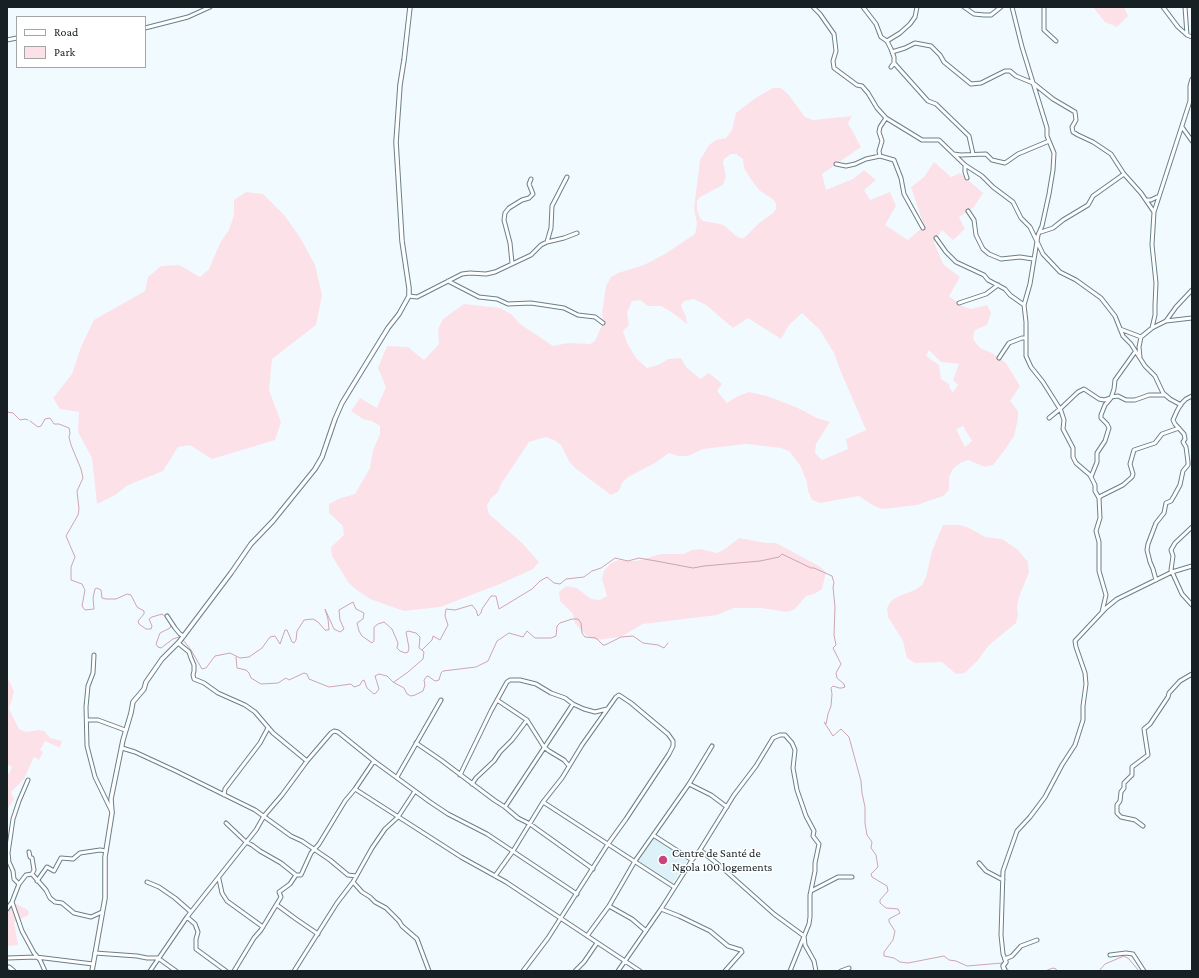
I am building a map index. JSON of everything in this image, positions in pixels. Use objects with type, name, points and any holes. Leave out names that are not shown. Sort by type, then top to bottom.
[{"type":"street","points":[[146,28],[188,17],[210,7]]},
{"type":"street","points":[[92,971],[99,922],[105,898],[106,851],[112,813],[111,799],[125,730],[134,700],[144,689],[146,682],[162,659],[179,643],[251,544],[279,513],[318,465],[342,403],[409,296],[402,241],[396,142],[400,85],[410,7]]},
{"type":"street","points":[[813,7],[820,14],[834,34],[836,40],[836,51],[833,61],[834,68],[857,85],[862,86],[886,118],[922,140],[939,140],[966,165],[982,176],[993,187],[1013,202],[1021,218],[1030,227],[1043,254],[1057,270],[1076,280],[1101,298],[1115,316],[1123,336],[1157,380],[1164,395],[1181,405]]},
{"type":"street","points":[[862,7],[876,24],[881,37],[887,41],[894,57],[894,63],[891,67]]},
{"type":"street","points":[[887,41],[900,33],[910,24],[915,17],[917,7]]},
{"type":"street","points":[[964,7],[974,14],[991,15],[1001,7]]},
{"type":"street","points":[[1012,7],[1022,47],[1047,128],[1049,141],[1054,153],[1050,194],[1042,226],[1036,242],[1030,284],[1024,305],[1026,322],[1026,356],[1030,367],[1043,382],[1060,408],[1064,416],[1063,429],[1073,448],[1073,457],[1076,463],[1090,475],[1095,492],[1099,498],[1100,518],[1096,531],[1099,542],[1099,571],[1106,595],[1101,614]]},
{"type":"street","points":[[1044,7],[1044,30],[1056,41]]},
{"type":"street","points":[[1163,7],[1178,27],[1187,35],[1192,37]]},
{"type":"street","points":[[1185,7],[1187,35]]},
{"type":"street","points":[[892,52],[915,43],[931,46],[944,62],[971,84],[981,83],[1005,71],[1010,71],[1016,76],[1033,83],[1053,99],[1075,112],[1076,120],[1072,127],[1073,132],[1093,142],[1111,154],[1124,174],[1147,200],[1154,212]]},
{"type":"street","points":[[894,63],[928,101],[936,104],[969,136],[973,154]]},
{"type":"street","points":[[1152,328],[1155,315],[1156,283],[1152,245],[1154,212],[1190,101],[1190,86],[1192,79]]},
{"type":"street","points":[[880,156],[879,150],[882,141],[879,132],[880,127],[886,118]]},
{"type":"street","points":[[1182,127],[1192,141]]},
{"type":"street","points":[[953,154],[986,154],[992,160],[1005,163],[1018,154],[1049,141]]},
{"type":"street","points":[[836,164],[846,166],[856,164],[866,158],[880,156],[894,160],[901,178],[904,194],[923,228]]},
{"type":"street","points":[[966,165],[965,172],[967,178]]},
{"type":"street","points":[[1039,233],[1043,230],[1053,228],[1088,205],[1093,196],[1124,174]]},
{"type":"street","points":[[547,242],[551,228],[552,206],[567,177]]},
{"type":"street","points":[[512,264],[510,243],[504,220],[505,213],[509,208],[533,194],[530,184],[531,179]]},
{"type":"street","points":[[1147,200],[1155,199],[1158,196]]},
{"type":"street","points":[[968,211],[974,220],[976,235],[983,249],[989,254],[1001,259],[1033,259]]},
{"type":"street","points":[[409,296],[417,297],[462,274],[486,274],[496,272],[531,255],[541,245],[547,242],[577,233]]},
{"type":"street","points":[[936,238],[946,252],[956,262],[972,270],[978,271],[1005,289],[1010,295],[1024,305]]},
{"type":"street","points":[[448,281],[479,297],[497,299],[508,304],[531,303],[564,308],[578,315],[595,317],[603,323]]},
{"type":"street","points":[[959,303],[986,294],[998,285]]},
{"type":"street","points":[[1166,321],[1176,307],[1192,290]]},
{"type":"street","points":[[1140,359],[1139,347],[1141,337],[1152,328],[1166,321],[1192,318]]},
{"type":"street","points":[[1120,329],[1141,337]]},
{"type":"street","points":[[999,358],[1009,343],[1026,338]]},
{"type":"street","points":[[1091,477],[1097,462],[1097,453],[1105,440],[1109,428],[1101,418],[1101,415],[1114,390],[1116,380],[1135,352]]},
{"type":"street","points":[[1049,418],[1078,392],[1084,389],[1099,399],[1104,400],[1111,397],[1121,397],[1126,400],[1134,400],[1149,395],[1164,395]]},
{"type":"street","points":[[1156,580],[1147,550],[1156,523],[1164,513],[1166,503],[1171,501],[1180,486],[1183,471],[1188,465],[1188,455],[1183,442],[1185,439],[1184,434],[1173,420],[1181,405],[1186,399],[1192,396]]},
{"type":"street","points":[[1099,498],[1123,485],[1132,477],[1130,464],[1134,450],[1155,443],[1162,434],[1180,428]]},
{"type":"street","points":[[1188,455],[1192,458]]},
{"type":"street","points":[[1192,527],[1175,543],[1171,550],[1173,556],[1171,570],[1182,594],[1192,604]]},
{"type":"street","points":[[1006,960],[1003,954],[1002,943],[1004,869],[1017,831],[1045,797],[1062,765],[1075,745],[1083,720],[1086,684],[1085,673],[1074,643],[1081,634],[1117,599],[1172,572],[1192,566]]},
{"type":"street","points":[[167,616],[180,634],[184,636]]},
{"type":"street","points":[[179,643],[189,652],[192,658],[194,666],[194,679],[204,683],[218,693],[245,705],[255,712],[273,734],[307,761]]},
{"type":"street","points":[[94,655],[93,673],[88,686],[87,695],[87,746],[94,775],[112,813]]},
{"type":"street","points":[[1143,826],[1135,820],[1121,817],[1117,813],[1117,805],[1120,801],[1121,792],[1124,788],[1124,783],[1132,775],[1132,767],[1148,755],[1144,729],[1150,724],[1168,697],[1169,693],[1180,681],[1192,674]]},
{"type":"street","points":[[460,775],[507,682],[510,680],[536,684],[584,709],[595,712],[607,709]]},
{"type":"street","points":[[495,876],[616,697],[619,696],[624,698],[668,734],[673,741],[673,746],[561,918],[538,952],[522,971]]},
{"type":"street","points":[[397,777],[441,700]]},
{"type":"street","points":[[498,700],[516,714],[527,720],[544,747],[564,760],[569,766]]},
{"type":"street","points":[[505,807],[573,704]]},
{"type":"street","points":[[87,720],[98,720],[125,730]]},
{"type":"street","points":[[472,784],[476,778],[494,761],[527,720]]},
{"type":"street","points":[[224,795],[225,789],[260,743],[268,728]]},
{"type":"street","points":[[150,971],[187,917],[256,830],[264,816],[282,795],[307,761],[334,731],[338,732],[374,761],[448,814],[487,834],[577,894]]},
{"type":"street","points":[[618,971],[661,909],[734,795],[756,766],[773,738],[780,735],[785,735],[792,743],[794,750],[793,768],[797,790],[806,816],[814,831],[813,836],[819,844],[814,863],[815,871],[811,891],[810,918],[790,971]]},
{"type":"street","points":[[416,743],[518,818],[530,824],[593,869]]},
{"type":"street","points":[[587,936],[609,906],[635,861],[689,784],[712,746]]},
{"type":"street","points":[[122,748],[134,752],[235,799],[264,816],[291,836],[302,841],[313,850],[330,860],[348,875],[356,876]]},
{"type":"street","points":[[234,971],[254,938],[277,905],[281,897],[279,892],[290,884],[296,875],[301,875],[313,850],[319,844],[345,801],[374,761]]},
{"type":"street","points":[[19,884],[14,879],[8,853],[13,819],[28,780]]},
{"type":"street","points":[[689,784],[727,807]]},
{"type":"street","points":[[355,789],[461,857],[495,876],[561,918],[640,971]]},
{"type":"street","points":[[294,971],[353,882],[385,829],[398,817],[415,791]]},
{"type":"street","points":[[544,802],[674,887]]},
{"type":"street","points":[[226,824],[246,842],[282,863],[296,875]]},
{"type":"street","points":[[653,835],[692,860]]},
{"type":"street","points":[[37,881],[47,867],[54,872],[61,858],[73,859],[80,853],[100,850],[106,851]]},
{"type":"street","points":[[700,850],[774,914],[804,936],[805,945],[814,961],[816,971]]},
{"type":"street","points":[[29,852],[30,857],[32,858],[34,870],[32,874]]},
{"type":"street","points":[[979,863],[986,871],[1003,880]]},
{"type":"street","points":[[7,909],[12,902],[19,884],[26,875],[32,874]]},
{"type":"street","points":[[32,874],[50,898],[55,902],[62,903],[74,913],[91,917],[102,912]]},
{"type":"street","points":[[811,891],[838,877],[852,877]]},
{"type":"street","points":[[218,879],[222,894],[227,901],[263,927]]},
{"type":"street","points":[[147,882],[159,887],[191,912]]},
{"type":"street","points":[[353,882],[362,892],[386,908],[402,926],[417,939],[429,971]]},
{"type":"street","points":[[12,902],[22,931],[45,971]]},
{"type":"street","points":[[277,905],[296,920],[318,934]]},
{"type":"street","points":[[609,906],[632,919],[646,931]]},
{"type":"street","points":[[661,909],[710,931],[728,946],[741,950],[742,952],[725,971]]},
{"type":"street","points":[[187,917],[195,924],[198,932],[196,949],[226,971]]},
{"type":"street","points":[[1005,971],[1003,966],[1006,960],[1021,946],[1037,940]]},
{"type":"street","points":[[575,971],[584,962],[598,942]]},
{"type":"street","points":[[95,953],[158,958],[176,971]]},
{"type":"street","points":[[1110,955],[1126,953],[1133,954],[1144,971]]},
{"type":"street","points":[[7,958],[36,957],[94,964]]},
{"type":"street","points":[[9,967],[14,971]]},
{"type":"street","points":[[840,971],[848,968]]},
{"type":"shaded area","name":"Centre de Santé de Ngola 100 logements","points":[[653,837],[688,859],[673,883],[638,861]]},
{"type":"green space","points":[[1093,7],[1124,7],[1128,16],[1117,27],[1105,22]]},
{"type":"green space","points":[[773,88],[781,88],[788,94],[805,117],[813,120],[852,116],[848,123],[861,147],[822,174],[826,190],[853,179],[864,170],[876,180],[864,190],[870,200],[890,192],[896,206],[885,225],[908,240],[924,226],[911,187],[924,177],[934,162],[951,177],[960,173],[983,193],[974,207],[959,217],[965,229],[953,240],[942,230],[934,242],[943,264],[960,277],[949,296],[962,306],[971,309],[987,305],[991,313],[987,325],[975,330],[973,339],[980,348],[992,353],[1006,363],[1020,386],[1010,401],[1018,411],[1018,419],[1014,436],[993,465],[985,467],[968,460],[960,463],[953,469],[949,477],[949,490],[943,496],[917,505],[882,509],[874,506],[859,496],[820,503],[812,500],[800,465],[789,451],[781,448],[746,444],[703,449],[688,456],[678,456],[669,453],[655,463],[628,477],[622,483],[619,491],[611,495],[575,468],[569,461],[561,445],[546,437],[529,442],[501,484],[498,492],[491,498],[487,506],[489,514],[522,543],[539,562],[533,569],[500,584],[440,607],[404,611],[370,599],[354,588],[348,582],[332,556],[331,547],[344,535],[343,526],[329,513],[329,504],[338,499],[355,494],[370,468],[373,450],[380,434],[380,426],[372,421],[363,419],[351,411],[360,398],[377,408],[386,387],[378,368],[387,346],[408,347],[424,360],[439,344],[438,329],[443,319],[464,304],[500,308],[511,314],[520,324],[553,346],[568,343],[590,344],[595,341],[603,323],[602,313],[606,286],[611,277],[618,273],[644,265],[665,254],[695,234],[697,224],[694,208],[700,160],[709,145],[716,140],[726,138],[732,130],[736,113],[757,97]],"holes":[[[731,154],[736,154],[743,159],[744,168],[750,178],[759,190],[774,200],[776,204],[776,209],[773,213],[758,224],[744,238],[736,236],[725,226],[703,221],[697,210],[697,201],[700,197],[723,185],[726,176],[723,163],[724,159]],[[694,299],[706,305],[733,328],[748,318],[781,339],[789,325],[802,313],[820,330],[834,353],[866,430],[846,439],[848,449],[822,460],[815,453],[816,444],[830,422],[817,418],[798,408],[767,396],[749,392],[738,396],[727,403],[717,391],[722,384],[709,373],[700,379],[686,367],[681,358],[668,359],[658,365],[647,368],[636,358],[628,345],[623,331],[629,325],[627,313],[632,301],[640,300],[648,306],[661,306],[687,324],[681,305],[684,301]],[[929,350],[941,362],[959,364],[953,380],[958,385],[953,392],[950,389],[949,384],[941,379],[939,365],[926,356]],[[963,426],[972,441],[965,447],[956,429]]]},
{"type":"green space","points":[[246,192],[263,194],[285,216],[301,239],[315,265],[322,295],[316,325],[272,359],[269,390],[281,422],[275,440],[212,459],[190,445],[178,447],[163,471],[128,485],[115,495],[97,504],[92,458],[78,432],[79,412],[60,409],[53,398],[72,374],[81,347],[94,320],[145,291],[148,277],[161,266],[179,265],[200,277],[209,269],[220,243],[229,230],[234,215],[234,200]]},
{"type":"green space","points":[[943,525],[960,525],[985,537],[1002,539],[1017,549],[1028,562],[1029,572],[1019,597],[1016,623],[989,645],[978,660],[965,673],[956,674],[942,662],[915,663],[907,658],[903,641],[888,617],[887,608],[891,601],[899,596],[915,590],[922,585],[926,577],[932,551]]},
{"type":"green space","points":[[739,538],[766,543],[776,543],[819,566],[826,572],[822,589],[814,594],[806,596],[795,609],[787,612],[761,608],[734,608],[717,615],[643,624],[620,637],[597,640],[587,636],[581,630],[575,623],[573,614],[560,601],[559,592],[566,586],[577,588],[591,599],[600,600],[607,596],[602,579],[604,571],[610,564],[618,560],[637,561],[661,554],[684,554],[692,550],[700,549],[717,553],[725,549]]},
{"type":"green space","points":[[7,678],[14,692],[9,709],[19,729],[26,732],[39,730],[44,731],[50,738],[62,741],[60,748],[45,741],[40,750],[43,752],[39,760],[34,757],[24,779],[11,792],[14,799],[7,810],[7,773],[9,774],[12,767],[7,764]]},
{"type":"green space","points":[[12,902],[28,910],[29,915],[14,922],[18,945],[7,946],[7,910]]},
{"type":"waterway","points":[[7,412],[13,413],[20,420],[28,420]]},
{"type":"waterway","points":[[30,421],[38,427],[41,426],[45,419],[50,418],[54,424],[59,424],[69,428],[71,445],[81,469],[83,478],[77,491],[79,509],[78,515],[66,536],[75,557],[71,567],[71,580],[82,584],[85,590],[82,606],[85,610],[94,609],[93,598],[95,589],[97,588],[101,590],[102,598],[106,599],[116,599],[127,594],[131,595],[137,607],[144,611],[144,614],[138,621],[139,624],[146,629],[151,629],[152,626],[149,619],[162,614],[165,616]]},
{"type":"waterway","points":[[183,640],[191,650],[202,669],[206,668],[215,656],[230,653],[240,658],[249,657],[262,648],[270,637],[275,636],[280,644],[285,630],[287,630],[292,642],[294,643],[296,640],[297,631],[304,620],[313,619],[325,630],[329,630],[325,609],[334,629],[340,632],[344,629],[340,620],[339,610],[353,602],[356,609],[364,613],[363,619],[357,623],[362,636],[372,643],[374,641],[374,627],[384,622],[392,629],[398,643],[397,648],[405,653],[408,652],[409,648],[406,632],[408,631],[416,633],[420,637],[419,648],[422,650],[432,640],[433,636],[440,640],[448,625],[445,616],[446,609],[455,610],[472,605],[478,616],[491,596],[496,596],[499,609],[532,589],[540,581],[547,577],[554,583],[560,584],[566,579],[584,577],[592,571],[601,568],[615,558],[628,561],[639,558],[693,568],[760,561],[779,557],[782,554],[832,576],[834,583],[834,635],[836,645],[833,648],[841,664],[836,673],[837,678],[844,684],[845,687],[839,688],[833,686],[831,688],[831,706],[826,724],[824,722],[833,736],[841,729],[849,737],[861,781],[867,835],[872,842],[871,848],[876,855],[878,867],[871,874],[872,877],[887,886],[888,891],[880,900],[880,903],[886,908],[898,909],[900,913],[889,919],[889,922],[895,931],[893,940],[884,952],[884,956],[894,958],[900,962],[908,963],[944,956],[949,960],[956,961],[967,966],[1002,963],[1009,971]]},
{"type":"waterway","points":[[236,657],[237,668],[246,670],[251,678],[261,684],[278,683],[286,678],[289,680],[304,673],[307,674],[309,679],[329,687],[351,684],[354,687],[360,685],[364,680],[367,688],[374,694],[379,689],[375,676],[379,674],[387,676],[393,682],[404,688],[407,694],[411,696],[423,691],[425,685],[424,680],[427,676],[435,681],[439,680],[443,671],[476,667],[488,661],[497,641],[509,633],[523,637],[527,631],[535,638],[551,638],[556,636],[557,626],[560,623],[572,619],[578,619],[581,623],[582,633],[585,637],[596,638],[603,645],[621,637],[633,636],[643,643],[658,645],[664,648],[668,643]]},
{"type":"waterway","points":[[171,625],[170,628],[160,633],[156,644],[158,647],[161,648],[173,639],[179,637],[181,638]]},
{"type":"waterway","points":[[394,682],[423,659],[424,652],[422,650]]},
{"type":"waterway","points":[[1099,971],[1105,964],[1124,956],[1129,959],[1139,971]]},
{"type":"waterway","points":[[1045,971],[1053,968],[1057,971]]},
{"type":"place","name":"Centre de Santé de Ngola 100 logements","points":[[663,860]]}]
